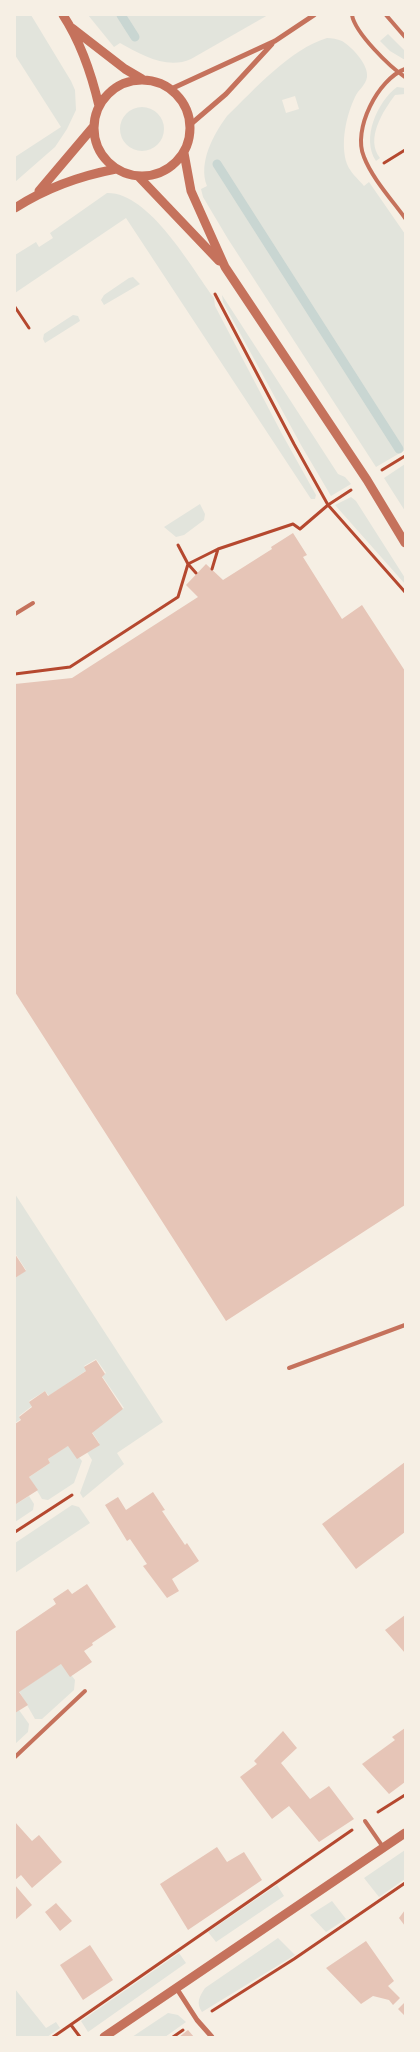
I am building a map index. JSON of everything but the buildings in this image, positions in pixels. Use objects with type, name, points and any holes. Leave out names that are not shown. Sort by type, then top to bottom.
[{"type":"street","points":[[64,15],[72,28],[96,91],[99,106]]},
{"type":"street","points":[[171,89],[275,41],[314,15]]},
{"type":"street","points":[[72,28],[142,80]]},
{"type":"street","points":[[191,124],[226,94],[275,41]]},
{"type":"street","points":[[142,80],[154,81],[171,89],[184,105],[191,124],[189,142],[184,153],[165,170],[152,175],[138,176],[116,169],[105,160],[98,147],[94,126],[99,106],[107,95],[122,83],[142,80]]},
{"type":"street","points":[[38,193],[94,126]]},
{"type":"street","points":[[184,153],[191,191],[225,267],[367,480],[405,543]]},
{"type":"street","points":[[15,208],[38,193],[87,174],[116,169]]},
{"type":"street","points":[[138,176],[225,267]]},
{"type":"street","points":[[104,2037],[405,1833]]},
{"type":"street","points":[[177,1989],[197,2020],[212,2037]]},
{"type":"lane","points":[[352,15],[353,22],[388,64],[405,77]]},
{"type":"lane","points":[[386,15],[405,36]]},
{"type":"lane","points":[[405,69],[398,72],[384,85],[372,102],[364,124],[362,146],[364,158],[405,218]]},
{"type":"lane","points":[[15,614],[33,603]]},
{"type":"lane","points":[[289,1368],[405,1325]]},
{"type":"lane","points":[[15,1757],[84,1691]]},
{"type":"lane","points":[[365,1820],[383,1847]]},
{"type":"path","points":[[379,166],[405,150]]},
{"type":"path","points":[[215,294],[294,444],[328,504],[405,592]]},
{"type":"path","points":[[15,306],[29,328]]},
{"type":"path","points":[[380,472],[405,456]]},
{"type":"path","points":[[15,674],[70,667],[178,597],[188,564],[218,548],[293,524],[300,529],[328,504],[347,493]]},
{"type":"path","points":[[178,545],[188,564],[196,573]]},
{"type":"path","points":[[212,569],[218,548]]},
{"type":"path","points":[[15,1532],[72,1495]]},
{"type":"path","points":[[53,2037],[405,1794]]},
{"type":"path","points":[[205,2016],[294,1959],[405,1883]]},
{"type":"path","points":[[71,2025],[80,2037]]},
{"type":"shaded area","points":[[15,15],[31,15],[71,81],[75,90],[76,110],[67,129],[55,147],[15,182],[15,157],[61,127],[15,55]]},
{"type":"shaded area","points":[[88,15],[268,15],[191,59],[173,63],[155,60],[120,43],[114,47]]},
{"type":"shaded area","points":[[388,34],[405,51],[405,60],[390,51],[380,41]]},
{"type":"shaded area","points":[[327,38],[342,41],[363,62],[367,77],[364,85],[355,97],[349,113],[344,139],[345,156],[352,173],[364,186],[369,182],[405,234],[405,450],[376,467],[228,239],[203,197],[201,189],[207,186],[204,168],[208,150],[227,116],[273,71],[313,43]],"holes":[[[295,96],[299,109],[286,113],[282,100]]]},
{"type":"shaded area","points":[[397,87],[405,88],[405,94],[395,95],[377,125],[374,142],[380,158],[376,161],[370,142],[373,121],[383,102]]},
{"type":"shaded area","points":[[142,107],[154,111],[160,117],[164,129],[160,141],[154,147],[142,151],[130,147],[124,141],[120,129],[124,117],[130,111]]},
{"type":"shaded area","points":[[107,193],[123,196],[138,205],[153,218],[181,251],[214,298],[215,306],[316,495],[315,499],[311,499],[126,218],[15,293],[15,255],[36,242],[39,247],[53,238],[50,233]]},
{"type":"shaded area","points":[[133,277],[140,284],[104,305],[101,300],[104,295]]},
{"type":"shaded area","points":[[222,295],[338,474],[345,477],[351,484],[331,496],[223,302]]},
{"type":"shaded area","points":[[73,315],[78,316],[80,321],[45,343],[43,339],[44,334]]},
{"type":"shaded area","points":[[405,464],[405,511],[384,478]]},
{"type":"shaded area","points":[[351,497],[356,501],[405,578],[405,584],[335,505]]},
{"type":"shaded area","points":[[200,504],[205,514],[204,520],[184,535],[176,537],[164,527]]},
{"type":"shaded area","points":[[15,1194],[163,1422],[117,1453],[124,1464],[83,1498],[80,1493],[92,1460],[87,1452],[99,1443],[92,1432],[100,1424],[124,1408],[102,1376],[106,1373],[96,1359],[84,1366],[87,1370],[49,1396],[45,1391],[29,1401],[32,1406],[19,1416],[21,1419],[15,1423],[15,1278],[26,1270],[15,1253]]},
{"type":"shaded area","points":[[69,1445],[82,1461],[74,1483],[48,1500],[42,1499],[29,1477],[50,1463],[48,1459]]},
{"type":"shaded area","points":[[29,1496],[34,1504],[33,1510],[15,1522],[15,1502],[16,1504]]},
{"type":"shaded area","points":[[72,1505],[79,1507],[90,1523],[15,1573],[15,1543]]},
{"type":"shaded area","points":[[62,1663],[75,1680],[74,1690],[42,1719],[35,1719],[19,1691]]},
{"type":"shaded area","points":[[19,1710],[29,1724],[28,1732],[15,1744],[15,1713]]},
{"type":"shaded area","points":[[405,1850],[405,1879],[379,1897],[364,1878]]},
{"type":"shaded area","points":[[277,1885],[284,1896],[216,1942],[208,1932]]},
{"type":"shaded area","points":[[332,1901],[346,1919],[326,1932],[310,1915]]},
{"type":"shaded area","points":[[278,1938],[295,1955],[202,2012],[199,2000],[205,1988]]},
{"type":"shaded area","points":[[179,1953],[186,1963],[88,2032],[81,2021]]},
{"type":"shaded area","points":[[15,1989],[46,2028],[56,2022],[60,2028],[47,2037],[15,2037]]},
{"type":"shaded area","points":[[168,2013],[178,2015],[186,2022],[165,2037],[132,2037]]},
{"type":"waterway","points":[[121,15],[135,37]]},
{"type":"waterway","points":[[217,164],[399,449]]}]
